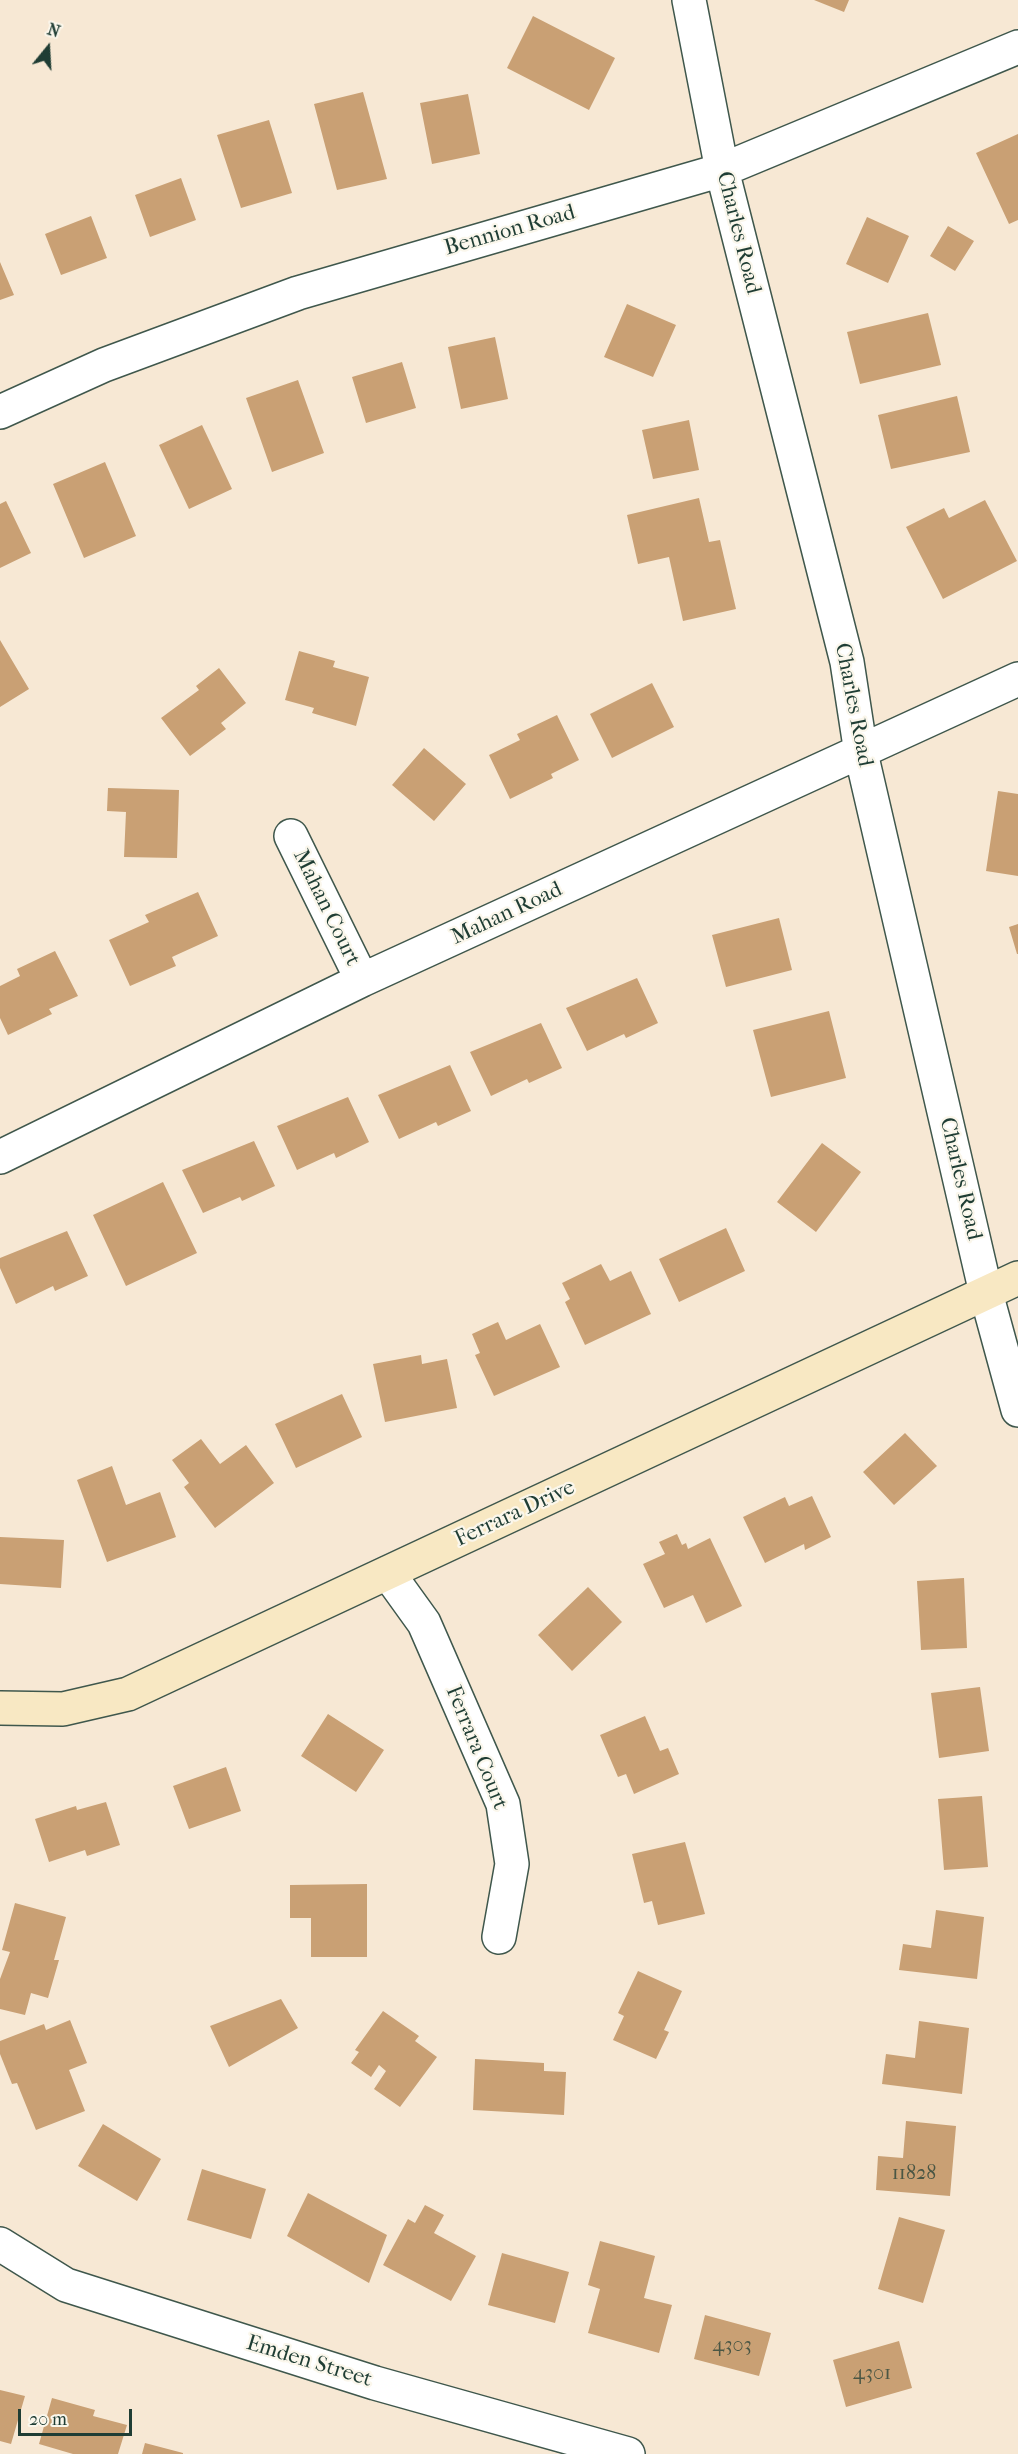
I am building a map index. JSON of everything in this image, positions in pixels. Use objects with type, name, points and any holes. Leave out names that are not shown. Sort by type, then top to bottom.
[{"type":"street","name":"Charles Road","points":[[689,0],[722,170],[847,662],[861,753],[986,1293],[1018,1410]]},
{"type":"street","name":"Bennion Road","points":[[0,412],[104,365],[298,293],[722,170],[1018,47]]},
{"type":"street","name":"Mahan Road","points":[[0,1157],[362,980],[1018,679]]},
{"type":"street","name":"Mahan Court","points":[[291,836],[362,980]]},
{"type":"street","name":"Ferrara Drive","points":[[0,1708],[63,1709],[128,1694],[1018,1278]]},
{"type":"street","name":"Ferrara Court","points":[[388,1574],[424,1623],[503,1804],[512,1864],[500,1937]]},
{"type":"street","name":"Emden Street","points":[[0,2244],[66,2285],[375,2383],[628,2454]]},
{"type":"building","points":[[814,0],[849,0],[844,12]]},
{"type":"building","points":[[533,16],[615,58],[589,110],[507,68]]},
{"type":"building","points":[[363,92],[387,179],[337,190],[314,104]]},
{"type":"building","points":[[468,94],[480,154],[432,164],[420,103]]},
{"type":"building","points":[[269,120],[292,193],[241,208],[217,135]]},
{"type":"building","points":[[1018,134],[1018,220],[1009,224],[976,153]]},
{"type":"building","points":[[181,178],[196,220],[150,237],[135,195]]},
{"type":"building","points":[[91,216],[107,258],[61,275],[45,234]]},
{"type":"building","points":[[867,217],[909,236],[888,283],[846,264]]},
{"type":"building","points":[[948,226],[974,241],[955,271],[930,256]]},
{"type":"building","points":[[0,262],[14,295],[0,300]]},
{"type":"building","points":[[627,304],[676,325],[653,377],[604,357]]},
{"type":"building","points":[[928,313],[941,365],[860,384],[847,332]]},
{"type":"building","points":[[495,337],[508,399],[461,409],[448,347]]},
{"type":"building","points":[[402,362],[416,408],[366,423],[352,377]]},
{"type":"building","points":[[298,380],[324,453],[272,472],[246,398]]},
{"type":"building","points":[[957,396],[970,452],[891,469],[878,415]]},
{"type":"building","points":[[689,420],[699,470],[653,479],[642,430]]},
{"type":"building","points":[[202,425],[232,489],[189,509],[159,445]]},
{"type":"building","points":[[105,462],[136,536],[84,558],[53,484]]},
{"type":"building","points":[[699,498],[709,542],[720,540],[736,609],[683,621],[669,557],[638,564],[627,515]]},
{"type":"building","points":[[985,500],[1017,561],[943,599],[906,527],[944,508],[949,518]]},
{"type":"building","points":[[6,501],[31,553],[0,568],[0,504]]},
{"type":"building","points":[[0,640],[29,689],[0,707]]},
{"type":"building","points":[[299,651],[335,661],[333,667],[369,677],[356,726],[312,713],[314,708],[285,700]]},
{"type":"building","points":[[219,668],[246,703],[221,723],[226,729],[190,756],[161,718],[199,690],[196,686]]},
{"type":"building","points":[[652,683],[674,727],[612,758],[590,714]]},
{"type":"building","points":[[557,715],[579,760],[551,774],[553,778],[510,799],[489,755],[520,740],[517,734]]},
{"type":"building","points":[[424,748],[466,784],[434,821],[392,785]]},
{"type":"building","points":[[108,788],[179,790],[177,858],[124,857],[126,812],[107,811]]},
{"type":"building","points":[[998,791],[1018,794],[1018,876],[986,871]]},
{"type":"building","points":[[198,892],[218,936],[172,957],[176,966],[130,986],[109,940],[149,922],[145,915]]},
{"type":"building","points":[[779,918],[792,970],[726,987],[712,935]]},
{"type":"building","points":[[1018,924],[1018,954],[1017,954],[1009,927]]},
{"type":"building","points":[[55,951],[78,996],[49,1009],[52,1014],[8,1035],[0,1018],[0,986],[20,976],[17,969]]},
{"type":"building","points":[[637,978],[658,1023],[626,1038],[624,1034],[587,1051],[566,1008]]},
{"type":"building","points":[[829,1011],[846,1078],[771,1097],[753,1030]]},
{"type":"building","points":[[541,1023],[562,1068],[529,1083],[527,1079],[491,1096],[470,1052]]},
{"type":"building","points":[[450,1065],[471,1111],[438,1126],[436,1122],[399,1139],[378,1095]]},
{"type":"building","points":[[348,1097],[369,1142],[336,1158],[334,1153],[297,1170],[277,1126]]},
{"type":"building","points":[[254,1141],[275,1186],[242,1201],[240,1197],[203,1213],[182,1170]]},
{"type":"building","points":[[822,1143],[861,1172],[816,1232],[777,1202]]},
{"type":"building","points":[[163,1182],[197,1253],[126,1286],[93,1215]]},
{"type":"building","points":[[726,1228],[745,1271],[679,1302],[659,1259]]},
{"type":"building","points":[[67,1231],[88,1276],[55,1291],[53,1286],[16,1304],[0,1268],[0,1258]]},
{"type":"building","points":[[601,1264],[610,1281],[631,1271],[651,1314],[585,1345],[565,1302],[570,1299],[562,1283]]},
{"type":"building","points":[[498,1322],[506,1340],[540,1324],[560,1367],[494,1396],[475,1355],[480,1353],[472,1334]]},
{"type":"building","points":[[421,1355],[422,1364],[447,1359],[457,1408],[385,1422],[373,1364]]},
{"type":"building","points":[[342,1394],[362,1437],[296,1468],[275,1424]]},
{"type":"building","points":[[905,1433],[937,1466],[894,1505],[863,1472]]},
{"type":"building","points":[[201,1439],[220,1464],[246,1445],[274,1483],[215,1528],[184,1487],[189,1483],[172,1460]]},
{"type":"building","points":[[112,1466],[126,1505],[160,1492],[176,1537],[107,1562],[77,1480]]},
{"type":"building","points":[[812,1496],[831,1537],[805,1550],[804,1544],[765,1563],[743,1517],[785,1497],[789,1506]]},
{"type":"building","points":[[677,1534],[682,1545],[686,1543],[688,1549],[710,1538],[742,1606],[706,1623],[693,1595],[664,1608],[643,1564],[665,1554],[659,1542]]},
{"type":"building","points":[[0,1537],[64,1540],[61,1588],[0,1584]]},
{"type":"building","points":[[964,1578],[967,1648],[921,1650],[917,1581]]},
{"type":"building","points":[[588,1587],[622,1622],[572,1671],[538,1635]]},
{"type":"building","points":[[980,1687],[989,1751],[939,1758],[931,1693]]},
{"type":"building","points":[[328,1714],[384,1750],[356,1792],[301,1756]]},
{"type":"building","points":[[645,1716],[660,1751],[668,1748],[679,1774],[634,1794],[626,1774],[618,1777],[600,1735]]},
{"type":"building","points":[[226,1767],[241,1811],[189,1829],[173,1786]]},
{"type":"building","points":[[982,1796],[988,1867],[944,1870],[938,1799]]},
{"type":"building","points":[[106,1802],[120,1845],[87,1856],[85,1850],[49,1862],[35,1819],[76,1806],[77,1810]]},
{"type":"building","points":[[685,1842],[705,1914],[658,1925],[652,1901],[644,1903],[632,1854]]},
{"type":"building","points":[[367,1884],[367,1957],[311,1957],[311,1918],[290,1918],[290,1885]]},
{"type":"building","points":[[15,1903],[66,1917],[54,1960],[59,1960],[48,1998],[31,1993],[25,2015],[0,2009],[0,1979],[10,1952],[2,1950]]},
{"type":"building","points":[[936,1910],[984,1917],[977,1979],[899,1970],[903,1944],[931,1948]]},
{"type":"building","points":[[638,1971],[682,1991],[664,2030],[669,2032],[656,2059],[613,2040],[624,2016],[618,2013]]},
{"type":"building","points":[[281,1999],[298,2028],[229,2067],[210,2026]]},
{"type":"building","points":[[383,2011],[419,2036],[415,2041],[437,2057],[400,2107],[374,2089],[386,2071],[379,2065],[371,2077],[351,2063],[359,2052],[355,2050]]},
{"type":"building","points":[[70,2020],[87,2063],[69,2070],[85,2111],[36,2130],[17,2083],[12,2084],[0,2054],[0,2041],[44,2024],[46,2030]]},
{"type":"building","points":[[919,2021],[969,2028],[962,2094],[882,2084],[886,2054],[915,2058]]},
{"type":"building","points":[[475,2059],[544,2063],[544,2071],[566,2072],[564,2115],[473,2110]]},
{"type":"building","points":[[906,2121],[956,2126],[950,2196],[876,2190],[878,2156],[903,2158]]},
{"type":"building","points":[[103,2124],[161,2159],[137,2201],[78,2166]]},
{"type":"building","points":[[202,2169],[266,2189],[251,2239],[187,2220]]},
{"type":"building","points":[[308,2193],[387,2235],[369,2283],[287,2236]]},
{"type":"building","points":[[425,2205],[444,2215],[434,2233],[476,2256],[451,2301],[383,2265],[408,2219],[415,2223]]},
{"type":"building","points":[[899,2217],[945,2230],[923,2303],[878,2289]]},
{"type":"building","points":[[600,2241],[655,2256],[644,2298],[672,2305],[659,2353],[588,2333],[600,2289],[588,2285]]},
{"type":"building","points":[[502,2253],[569,2272],[555,2323],[488,2305]]},
{"type":"building","points":[[705,2315],[771,2333],[759,2376],[694,2359]]},
{"type":"building","points":[[899,2341],[912,2388],[846,2407],[833,2360]]},
{"type":"building","points":[[0,2390],[25,2396],[11,2444],[0,2441]]},
{"type":"building","points":[[52,2398],[95,2410],[93,2416],[127,2425],[118,2454],[73,2454],[39,2444]]},
{"type":"building","points":[[145,2443],[183,2453],[183,2454],[142,2454]]}]
